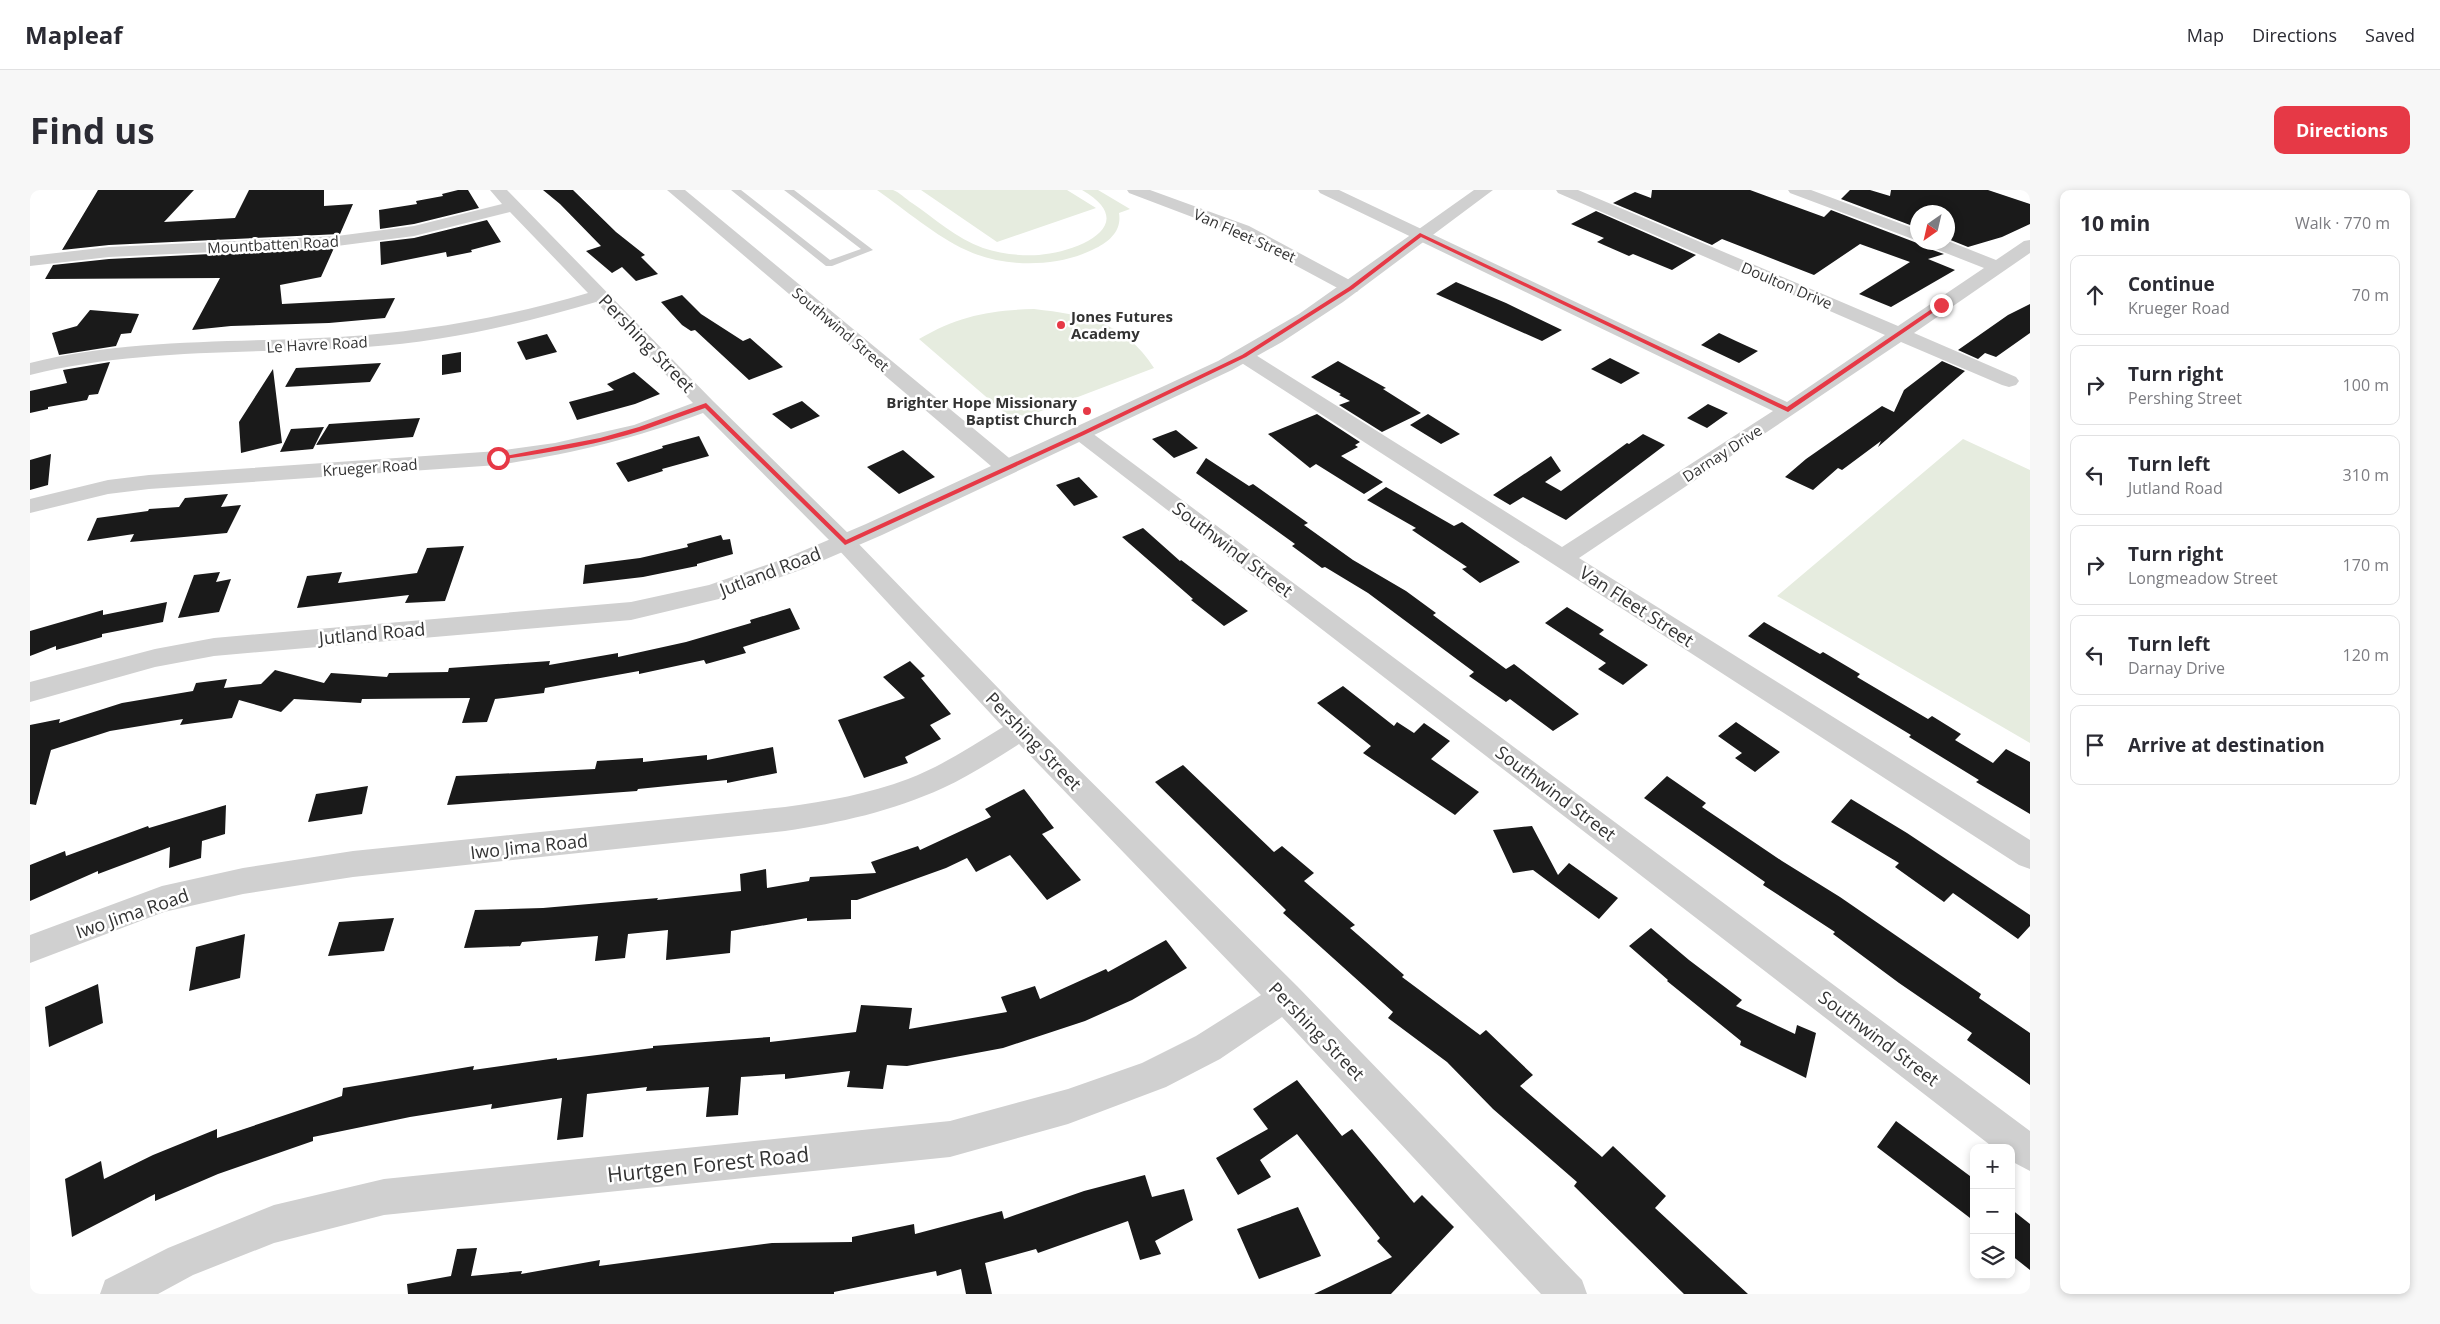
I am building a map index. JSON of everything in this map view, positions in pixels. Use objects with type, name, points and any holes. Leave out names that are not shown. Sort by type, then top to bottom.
[{"type":"street","name":"Pershing Street","points":[[498,190],[706,405],[845,543],[1022,729],[1285,997],[1568,1294]]},
{"type":"street","name":"Southwind Street","points":[[675,190],[1006,467]]},
{"type":"street","name":"Van Fleet Street","points":[[1134,190],[1243,230],[1351,288]]},
{"type":"street","points":[[1326,190],[1788,410]]},
{"type":"street","name":"Jutland Road","points":[[30,692],[155,658],[214,647],[631,611],[669,605],[715,592],[845,543],[1244,356],[1351,288],[1420,234],[1485,190]]},
{"type":"street","name":"Doulton Drive","points":[[1564,190],[2009,381]]},
{"type":"street","points":[[1796,190],[1910,233]]},
{"type":"street","name":"Mountbatten Road","points":[[30,261],[109,252],[337,241],[414,231],[514,206]]},
{"type":"street","name":"Darnay Drive","points":[[1562,558],[1788,410],[2030,245]]},
{"type":"street","points":[[1954,250],[1998,267]]},
{"type":"street","name":"Le Havre Road","points":[[30,369],[79,359],[152,352],[414,337],[484,327],[530,316],[601,295]]},
{"type":"street","name":"Van Fleet Street","points":[[1244,356],[2030,856]]},
{"type":"street","name":"Krueger Road","points":[[30,506],[108,488],[150,482],[445,462],[554,450],[641,429],[706,405]]},
{"type":"street","name":"Southwind Street","points":[[1081,434],[2030,1153]]},
{"type":"street","name":"Iwo Jima Road","points":[[30,949],[162,899],[243,881],[353,864],[775,820],[842,810],[905,792],[949,772],[1022,729]]},
{"type":"street","name":"Hurtgen Forest Road","points":[[119,1294],[181,1261],[274,1224],[384,1197],[950,1139],[1035,1117],[1123,1089],[1183,1062],[1285,997]]},
{"type":"lane","points":[[735,190],[829,264],[868,250],[788,190]]},
{"type":"shaded area","points":[[877,190],[895,191],[946,228],[973,244],[997,252],[1018,255],[1055,253],[1086,242],[1098,234],[1105,225],[1106,214],[1099,203],[1082,190],[1098,190],[1130,209],[1119,213],[1117,230],[1106,242],[1081,255],[1048,262],[1014,263],[981,256],[966,250],[932,230]]},
{"type":"shaded area","points":[[921,190],[1067,190],[1096,208],[997,242]]},
{"type":"shaded area","points":[[1034,309],[1087,318],[1117,331],[1130,340],[1143,353],[1154,368],[1028,416],[1006,414],[919,339],[947,325],[975,316],[1003,311]]},
{"type":"shaded area","points":[[1963,439],[2030,470],[2030,743],[1777,596]]},
{"type":"building","points":[[98,190],[194,190],[164,222],[235,218],[249,190],[324,190],[324,206],[353,204],[340,234],[109,245],[62,250]]},
{"type":"building","points":[[458,190],[468,190],[479,208],[414,224],[380,229],[379,210],[417,204],[416,201],[443,196],[442,194]]},
{"type":"building","points":[[543,190],[573,190],[616,232],[645,255],[641,257],[658,274],[636,281],[622,267],[612,273],[586,251],[601,246],[560,204]]},
{"type":"building","points":[[1652,190],[1750,190],[1824,217],[1831,210],[1910,240],[1910,250],[1933,250],[1944,254],[1928,259],[1955,270],[1891,307],[1859,294],[1910,262],[1860,244],[1814,275],[1722,239],[1712,245],[1613,203],[1635,192],[1651,198]]},
{"type":"building","points":[[1850,190],[1870,190],[1890,196],[1891,190],[1988,190],[2030,204],[2030,224],[2002,237],[1968,247],[1955,242],[1955,205],[1910,205],[1910,225],[1841,199]]},
{"type":"building","points":[[1596,211],[1696,255],[1672,270],[1633,254],[1629,256],[1597,242],[1604,238],[1571,224]]},
{"type":"building","points":[[487,220],[501,242],[471,250],[472,252],[447,257],[446,252],[381,265],[380,242],[414,238]]},
{"type":"building","points":[[334,248],[321,277],[280,285],[282,304],[395,298],[385,318],[329,323],[231,326],[192,330],[220,278],[45,279],[53,265],[109,259]]},
{"type":"building","points":[[1456,282],[1562,330],[1542,341],[1436,294]]},
{"type":"building","points":[[682,295],[701,314],[743,341],[750,338],[783,367],[749,380],[695,330],[691,331],[682,325],[661,302]]},
{"type":"building","points":[[2030,304],[2030,333],[1996,357],[1985,353],[1978,359],[1958,350],[2008,315]]},
{"type":"building","points":[[90,310],[139,314],[131,333],[121,334],[116,346],[59,355],[52,333],[77,326]]},
{"type":"building","points":[[1719,333],[1758,351],[1739,363],[1701,345]]},
{"type":"building","points":[[547,334],[557,352],[526,360],[517,342]]},
{"type":"building","points":[[461,352],[461,372],[442,375],[442,355]]},
{"type":"building","points":[[1610,358],[1640,373],[1621,384],[1591,369]]},
{"type":"building","points":[[1338,361],[1386,388],[1383,389],[1421,413],[1382,432],[1339,405],[1350,401],[1311,377]]},
{"type":"building","points":[[1942,361],[1965,371],[1878,447],[1881,441],[1842,470],[1838,468],[1813,490],[1785,477],[1806,459],[1882,406],[1894,412],[1904,390]]},
{"type":"building","points":[[110,362],[98,394],[89,395],[87,400],[48,407],[48,409],[30,413],[30,391],[67,383],[63,370]]},
{"type":"building","points":[[381,363],[370,382],[285,387],[296,368]]},
{"type":"building","points":[[273,369],[282,443],[241,453],[239,422]]},
{"type":"building","points":[[634,372],[660,394],[635,404],[577,420],[569,402],[614,390],[607,384]]},
{"type":"building","points":[[802,401],[820,416],[791,429],[772,414]]},
{"type":"building","points":[[1708,404],[1728,413],[1707,428],[1687,418]]},
{"type":"building","points":[[1317,414],[1360,442],[1355,445],[1358,447],[1341,456],[1383,482],[1364,494],[1316,464],[1310,468],[1268,434]]},
{"type":"building","points":[[1428,414],[1460,434],[1441,444],[1410,425]]},
{"type":"building","points":[[420,418],[413,437],[316,445],[329,424]]},
{"type":"building","points":[[324,427],[313,449],[280,452],[291,429]]},
{"type":"building","points":[[1176,430],[1198,448],[1174,458],[1152,439]]},
{"type":"building","points":[[1643,434],[1665,445],[1566,520],[1523,497],[1510,505],[1493,495],[1551,456],[1561,471],[1545,482],[1561,491],[1627,443],[1629,444]]},
{"type":"building","points":[[699,436],[709,456],[662,469],[663,471],[628,482],[616,463],[663,448],[662,446]]},
{"type":"building","points":[[903,450],[935,477],[899,494],[867,467]]},
{"type":"building","points":[[51,454],[48,485],[30,490],[30,460]]},
{"type":"building","points":[[1206,458],[1249,486],[1253,484],[1308,523],[1304,525],[1353,560],[1406,591],[1436,613],[1433,615],[1506,669],[1514,664],[1579,714],[1553,731],[1510,699],[1506,702],[1469,676],[1474,672],[1368,593],[1325,567],[1322,568],[1292,546],[1295,544],[1196,473]]},
{"type":"building","points":[[1079,477],[1098,497],[1074,506],[1056,485]]},
{"type":"building","points":[[1386,487],[1454,526],[1462,522],[1520,562],[1480,583],[1462,569],[1467,567],[1412,530],[1416,528],[1367,500]]},
{"type":"building","points":[[228,494],[221,507],[241,505],[227,533],[130,542],[134,534],[87,541],[97,518],[148,511],[149,509],[179,507],[185,498]]},
{"type":"building","points":[[1143,528],[1180,561],[1248,611],[1224,626],[1191,600],[1193,599],[1122,537]]},
{"type":"building","points":[[721,535],[723,540],[730,539],[733,554],[697,564],[697,566],[643,577],[583,584],[585,565],[640,558],[688,547],[687,544]]},
{"type":"building","points":[[464,546],[445,601],[405,603],[409,595],[297,608],[307,576],[342,572],[338,583],[417,573],[427,548]]},
{"type":"building","points":[[220,572],[216,582],[231,579],[219,612],[178,618],[194,575]]},
{"type":"building","points":[[167,602],[163,622],[102,634],[102,637],[56,650],[56,646],[30,656],[30,631],[103,610],[103,615]]},
{"type":"building","points":[[1567,607],[1604,630],[1599,634],[1648,665],[1623,685],[1598,669],[1606,663],[1545,623]]},
{"type":"building","points":[[790,608],[800,629],[743,647],[746,653],[706,664],[704,660],[639,674],[639,671],[545,688],[544,693],[495,699],[487,722],[462,723],[470,698],[362,699],[361,703],[294,699],[281,712],[239,700],[232,718],[180,725],[183,719],[110,731],[51,750],[36,805],[30,804],[30,725],[60,719],[59,723],[122,703],[193,691],[196,683],[227,679],[224,688],[261,684],[275,670],[324,683],[331,673],[387,677],[389,673],[448,672],[449,668],[550,661],[549,665],[618,653],[618,657],[686,642],[751,623],[750,620]]},
{"type":"building","points":[[1764,622],[1820,654],[1823,652],[1860,674],[1857,677],[1928,719],[1932,716],[1961,734],[1955,740],[1993,763],[2006,749],[2030,762],[2030,814],[1976,782],[1979,780],[1909,737],[1911,735],[1748,636]]},
{"type":"building","points":[[910,661],[925,676],[921,678],[951,714],[930,725],[941,739],[905,757],[908,763],[864,778],[838,720],[905,698],[883,677]]},
{"type":"building","points":[[1343,686],[1394,726],[1397,722],[1414,733],[1424,723],[1450,741],[1431,759],[1479,792],[1455,815],[1363,753],[1371,746],[1317,703]]},
{"type":"building","points":[[1736,722],[1780,752],[1755,772],[1735,758],[1742,753],[1718,736]]},
{"type":"building","points":[[773,747],[777,773],[727,783],[727,780],[638,789],[637,791],[447,805],[456,776],[595,769],[597,761],[643,758],[643,762],[707,755],[707,760]]},
{"type":"building","points":[[1183,765],[1274,852],[1282,846],[1314,873],[1304,881],[1355,925],[1350,928],[1404,975],[1402,977],[1480,1035],[1486,1030],[1533,1075],[1520,1086],[1602,1157],[1613,1146],[1666,1196],[1655,1208],[1748,1294],[1684,1294],[1574,1186],[1577,1182],[1493,1109],[1447,1062],[1388,1018],[1393,1012],[1283,913],[1286,910],[1155,782]]},
{"type":"building","points":[[1667,776],[1706,803],[1702,807],[1782,861],[1840,897],[1981,994],[1979,998],[2030,1033],[2030,1085],[1967,1040],[1972,1033],[1899,983],[1833,934],[1835,932],[1763,885],[1765,882],[1644,798]]},
{"type":"building","points":[[368,786],[362,814],[308,822],[316,794]]},
{"type":"building","points":[[1024,789],[1054,828],[1042,834],[1081,880],[1047,900],[1010,855],[976,872],[967,858],[946,868],[857,900],[851,900],[851,919],[807,921],[807,918],[731,931],[730,953],[666,960],[668,930],[628,934],[625,958],[595,961],[598,936],[522,942],[520,946],[464,948],[475,910],[543,908],[658,898],[657,900],[741,891],[740,874],[766,869],[767,888],[809,881],[810,877],[876,873],[871,862],[918,846],[920,850],[991,817],[985,809]]},
{"type":"building","points":[[1851,799],[1907,833],[2030,915],[2030,926],[2018,939],[1953,893],[1944,902],[1895,867],[1899,863],[1831,822]]},
{"type":"building","points":[[226,805],[225,834],[202,841],[201,858],[169,868],[170,847],[98,874],[98,871],[30,901],[30,865],[65,851],[66,856],[148,826],[149,828]]},
{"type":"building","points":[[1532,826],[1558,875],[1569,863],[1618,898],[1599,919],[1533,870],[1513,873],[1493,830]]},
{"type":"building","points":[[394,918],[384,951],[328,956],[339,922]]},
{"type":"building","points":[[1651,928],[1689,960],[1742,1000],[1736,1006],[1795,1034],[1797,1025],[1816,1033],[1806,1078],[1740,1045],[1741,1041],[1667,981],[1629,946]]},
{"type":"building","points":[[245,934],[240,978],[189,991],[196,947]]},
{"type":"building","points":[[1166,940],[1187,968],[1132,1000],[1085,1021],[1003,1048],[907,1066],[887,1065],[883,1089],[847,1087],[850,1071],[785,1079],[785,1074],[741,1077],[738,1115],[706,1117],[709,1087],[646,1091],[647,1087],[587,1094],[583,1137],[557,1140],[562,1098],[491,1109],[492,1104],[410,1117],[313,1137],[313,1141],[218,1174],[155,1201],[155,1194],[72,1237],[65,1179],[101,1161],[104,1179],[153,1155],[217,1129],[217,1138],[342,1096],[343,1088],[474,1066],[473,1070],[557,1058],[557,1060],[653,1048],[653,1046],[770,1037],[770,1042],[856,1032],[861,1005],[912,1008],[909,1029],[1007,1012],[1001,997],[1035,986],[1040,999],[1106,969],[1108,972]]},
{"type":"building","points":[[98,984],[103,1023],[49,1047],[45,1007]]},
{"type":"building","points":[[1297,1080],[1342,1136],[1352,1129],[1414,1203],[1422,1195],[1454,1227],[1391,1294],[1314,1294],[1392,1257],[1377,1241],[1380,1238],[1297,1134],[1260,1160],[1271,1177],[1238,1195],[1216,1158],[1268,1129],[1253,1109]]},
{"type":"building","points":[[1896,1121],[1970,1176],[1970,1218],[1877,1147]]},
{"type":"building","points":[[1145,1175],[1152,1197],[1184,1189],[1193,1220],[1155,1241],[1161,1254],[1140,1260],[1128,1221],[1038,1253],[1036,1249],[985,1263],[992,1294],[966,1294],[961,1269],[937,1276],[936,1271],[834,1292],[834,1294],[408,1294],[407,1284],[451,1276],[457,1249],[477,1248],[471,1276],[522,1271],[521,1274],[600,1260],[599,1266],[772,1243],[852,1242],[852,1237],[914,1224],[915,1234],[1002,1211],[1004,1219],[1084,1191]]},
{"type":"building","points":[[1298,1207],[1321,1256],[1259,1279],[1237,1229]]},
{"type":"building","points":[[2015,1212],[2030,1224],[2030,1270],[2015,1258]]},
{"type":"place","name":"Jones Futures Academy","points":[[1061,325]]},
{"type":"place","name":"Brighter Hope Missionary Baptist Church","points":[[1087,411]]},
{"type":"route","points":[[498,458],[554,450],[641,429],[706,405],[845,543],[1244,356],[1351,288],[1420,234],[1788,410],[1941,305]]}]
